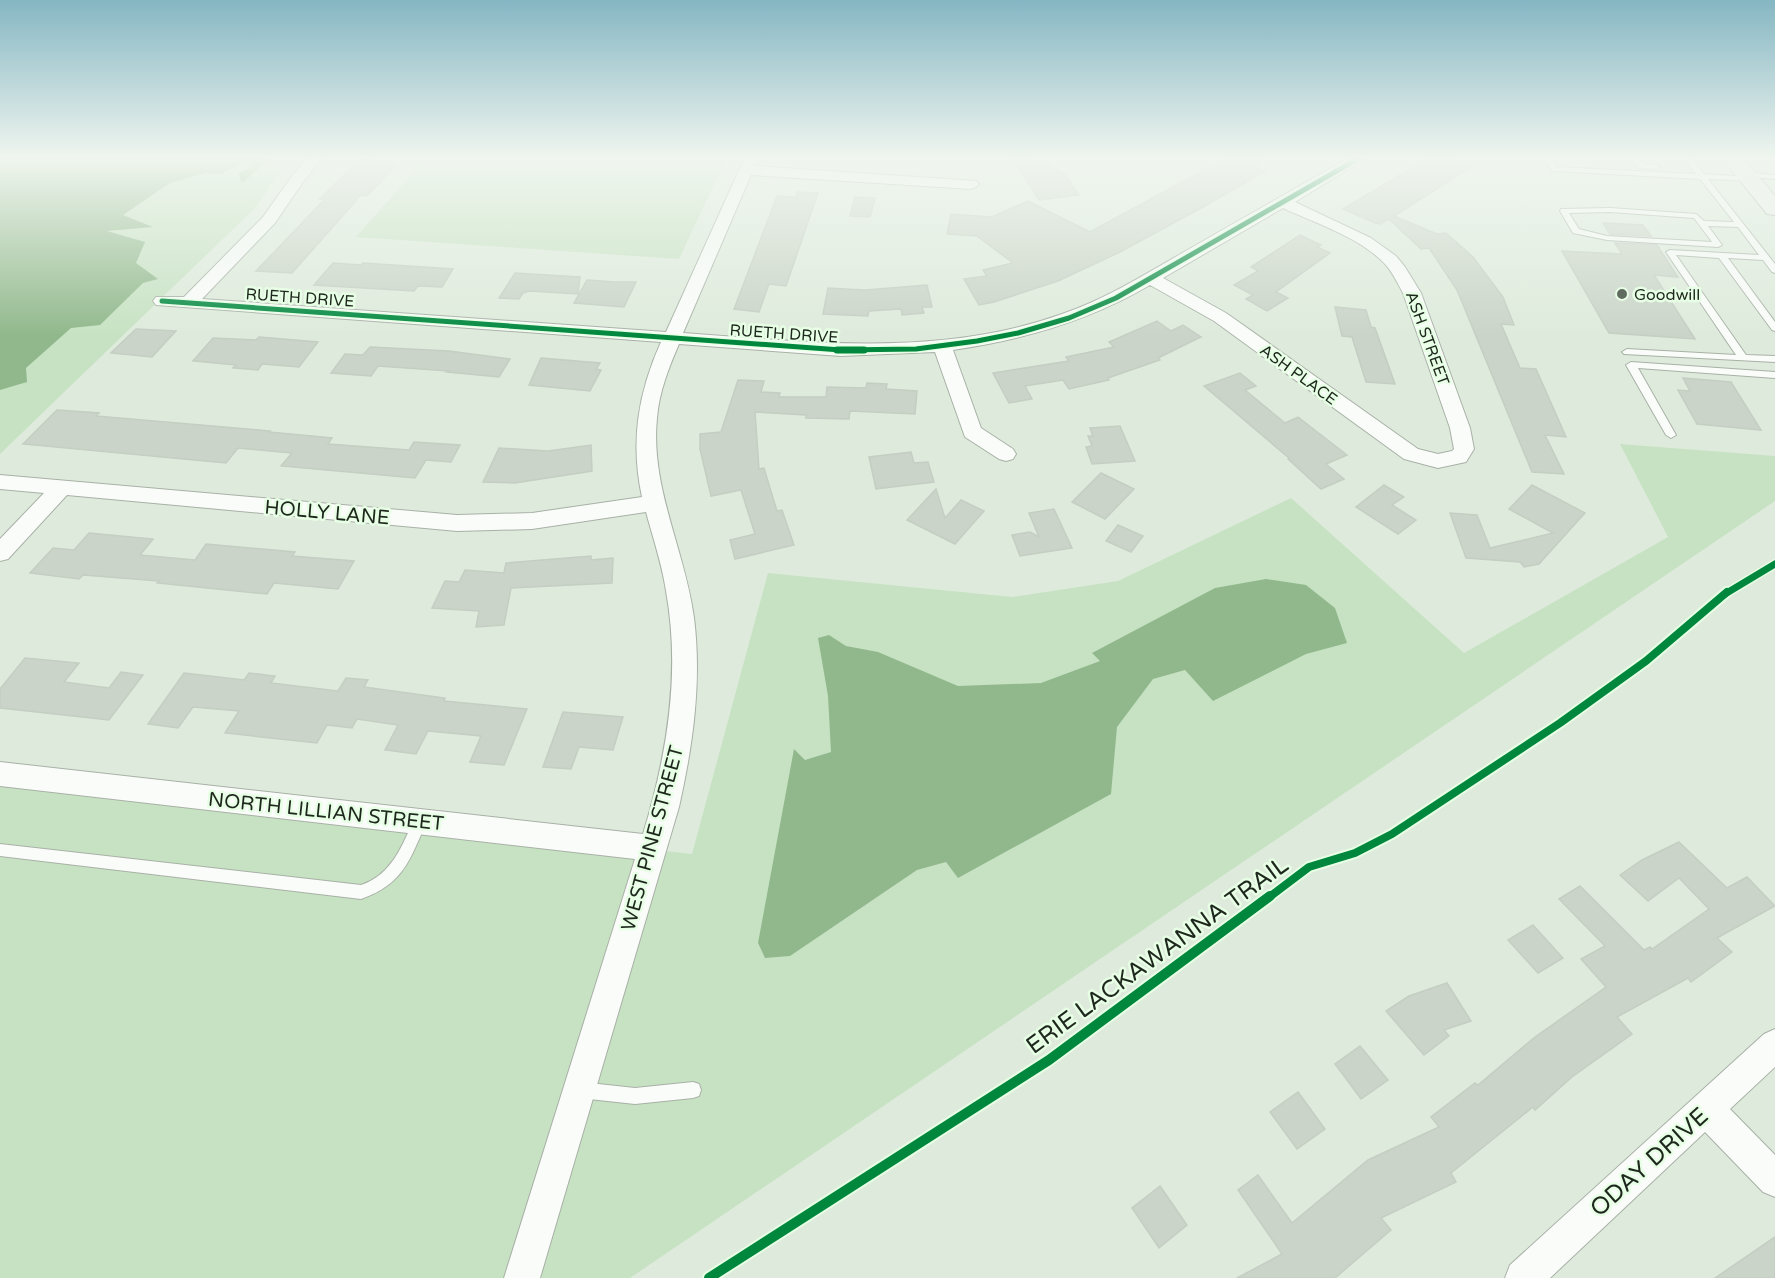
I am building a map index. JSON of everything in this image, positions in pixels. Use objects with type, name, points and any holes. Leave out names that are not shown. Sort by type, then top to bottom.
[{"type":"street","points":[[188,303],[271,217]]},
{"type":"street","name":"WEST PINE STREET","points":[[522,1278],[665,807],[679,746],[685,672],[682,617],[678,590],[653,503],[647,465],[647,418],[654,386],[726,217]]},
{"type":"street","name":"RUETH DRIVE","points":[[162,301],[859,351],[942,346],[996,338],[1053,323],[1102,305],[1257,217]]},
{"type":"street","name":"ASH STREET","points":[[1314,217],[1365,241],[1390,260],[1407,282],[1460,428],[1464,449],[1459,457],[1448,461]]},
{"type":"street","name":"ASH PLACE","points":[[1150,278],[1220,317],[1400,447],[1422,458],[1448,461]]},
{"type":"street","points":[[942,346],[972,432],[1006,454]]},
{"type":"street","name":"HOLLY LANE","points":[[0,482],[468,523],[562,518],[653,503]]},
{"type":"street","points":[[0,553],[63,487]]},
{"type":"street","name":"NORTH LILLIAN STREET","points":[[0,774],[652,848]]},
{"type":"street","name":"ODAY DRIVE","points":[[1523,1278],[1775,1045]]},
{"type":"street","points":[[1707,1110],[1775,1180]]},
{"type":"lane","points":[[1567,217],[1576,231],[1606,238],[1719,245],[1697,217]]},
{"type":"lane","points":[[1733,217],[1775,270]]},
{"type":"lane","points":[[1702,223],[1740,225]]},
{"type":"lane","points":[[1743,358],[1670,252],[1766,258]]},
{"type":"lane","points":[[1721,255],[1775,328]]},
{"type":"lane","points":[[1627,352],[1775,359]]},
{"type":"lane","points":[[1671,435],[1631,365],[1772,375],[1775,385]]},
{"type":"lane","points":[[0,850],[361,892],[377,887],[391,877],[402,860],[420,821]]},
{"type":"lane","points":[[579,1090],[635,1096],[693,1090]]},
{"type":"shaded area","points":[[0,217],[246,217],[0,454]]},
{"type":"shaded area","points":[[0,217],[127,217],[153,227],[107,231],[145,242],[136,263],[158,279],[143,283],[100,325],[71,328],[26,368],[27,382],[0,390]]},
{"type":"shaded area","points":[[374,217],[699,217],[679,259],[356,237]]},
{"type":"shaded area","points":[[1620,444],[1775,456],[1775,501],[630,1278],[0,1278],[0,774],[692,854],[768,573],[1012,597],[1118,581],[1291,498],[1464,653],[1668,537]]},
{"type":"shaded area","points":[[1266,579],[1306,585],[1335,608],[1347,643],[1306,654],[1213,701],[1185,670],[1153,679],[1117,727],[1111,794],[958,878],[946,862],[917,870],[790,956],[765,958],[758,943],[794,749],[805,760],[831,752],[828,696],[818,638],[829,635],[846,646],[878,652],[958,686],[1041,683],[1100,661],[1092,653],[1215,588]]},
{"type":"building","points":[[308,217],[342,217],[292,273],[256,271]]},
{"type":"building","points":[[769,217],[810,217],[786,286],[769,284],[759,312],[734,309]]},
{"type":"building","points":[[950,217],[1059,217],[1090,232],[1118,217],[1185,217],[1118,253],[1058,281],[979,305],[964,279],[987,276],[983,270],[1013,263],[977,236],[947,234]]},
{"type":"building","points":[[1360,217],[1396,217],[1437,234],[1446,233],[1473,257],[1503,297],[1514,325],[1501,324],[1520,368],[1536,369],[1566,437],[1545,435],[1564,474],[1532,472],[1457,290],[1429,248],[1421,249],[1389,219],[1380,224]]},
{"type":"building","points":[[1603,223],[1643,225],[1651,236],[1610,234]]},
{"type":"building","points":[[1300,235],[1321,245],[1317,247],[1330,253],[1276,292],[1288,298],[1267,311],[1246,299],[1253,295],[1234,285],[1258,271],[1251,267]]},
{"type":"building","points":[[1615,243],[1657,245],[1678,277],[1654,275],[1695,339],[1609,333],[1562,251],[1622,254]]},
{"type":"building","points":[[333,263],[453,269],[442,287],[418,286],[414,291],[314,285]]},
{"type":"building","points":[[515,273],[580,277],[578,294],[529,291],[523,293],[519,299],[499,298]]},
{"type":"building","points":[[587,280],[636,282],[624,307],[574,303]]},
{"type":"building","points":[[927,285],[932,307],[922,307],[924,313],[902,315],[901,309],[869,311],[868,316],[823,314],[828,288],[865,290]]},
{"type":"building","points":[[1335,307],[1366,310],[1371,327],[1375,328],[1395,384],[1366,382],[1352,337],[1342,336]]},
{"type":"building","points":[[1157,321],[1171,331],[1183,325],[1201,337],[1158,358],[1160,360],[1108,378],[1109,380],[1069,389],[1063,380],[1025,386],[1032,399],[1009,403],[993,373],[1069,361],[1066,357],[1114,347],[1109,342]]},
{"type":"building","points":[[136,329],[176,331],[152,357],[111,353]]},
{"type":"building","points":[[259,337],[318,342],[299,367],[262,364],[258,370],[233,368],[236,365],[193,361],[213,338],[256,340]]},
{"type":"building","points":[[370,347],[449,351],[510,359],[499,377],[378,366],[371,376],[331,373],[345,354],[363,355]]},
{"type":"building","points":[[541,358],[600,363],[596,369],[601,370],[590,391],[529,385]]},
{"type":"building","points":[[1240,373],[1256,386],[1245,390],[1285,423],[1298,417],[1347,455],[1326,464],[1344,479],[1321,489],[1289,458],[1204,386]]},
{"type":"building","points":[[1683,378],[1731,382],[1761,430],[1697,424],[1678,390],[1690,391]]},
{"type":"building","points":[[738,380],[764,381],[761,392],[780,393],[779,397],[826,397],[827,387],[866,388],[867,383],[887,384],[886,389],[917,391],[915,414],[850,411],[849,419],[806,418],[806,415],[755,412],[759,469],[764,468],[777,511],[782,510],[794,545],[735,559],[730,540],[755,534],[741,490],[711,496],[700,449],[700,434],[721,432]]},
{"type":"building","points":[[57,410],[99,413],[96,416],[332,438],[328,444],[409,450],[414,442],[460,445],[451,462],[426,460],[415,478],[281,466],[292,453],[238,448],[226,463],[23,444]]},
{"type":"building","points":[[1120,426],[1135,461],[1092,464],[1086,447],[1092,446],[1088,436],[1093,436],[1090,428]]},
{"type":"building","points":[[591,445],[592,471],[515,483],[483,482],[499,448],[548,451]]},
{"type":"building","points":[[911,452],[914,463],[928,462],[934,482],[876,489],[869,457]]},
{"type":"building","points":[[1101,473],[1134,489],[1105,519],[1072,502]]},
{"type":"building","points":[[1384,485],[1404,497],[1392,505],[1416,520],[1398,534],[1356,507]]},
{"type":"building","points":[[1532,485],[1585,513],[1539,564],[1524,567],[1520,562],[1466,558],[1450,513],[1477,515],[1490,548],[1553,533],[1509,509]]},
{"type":"building","points":[[936,489],[945,518],[961,500],[984,511],[955,544],[907,520]]},
{"type":"building","points":[[1054,509],[1072,548],[1020,556],[1012,535],[1030,532],[1039,537],[1029,513]]},
{"type":"building","points":[[1118,525],[1143,536],[1131,552],[1106,541]]},
{"type":"building","points":[[89,533],[153,539],[140,555],[195,560],[206,544],[295,552],[292,556],[354,561],[338,589],[274,583],[267,594],[157,583],[159,581],[83,575],[79,579],[30,573],[53,548],[74,550]]},
{"type":"building","points":[[591,556],[591,560],[613,558],[612,583],[511,588],[504,625],[476,627],[479,611],[432,608],[445,581],[459,582],[465,570],[504,573],[506,563]]},
{"type":"building","points":[[25,658],[79,663],[64,682],[109,688],[121,672],[143,675],[109,720],[0,708],[0,689]]},
{"type":"building","points":[[184,673],[244,680],[249,673],[275,676],[271,683],[338,691],[346,678],[368,680],[364,687],[445,698],[444,701],[527,709],[504,765],[470,762],[481,736],[428,731],[416,754],[385,750],[398,725],[357,719],[352,728],[327,725],[317,743],[225,733],[239,711],[193,707],[178,728],[148,724]]},
{"type":"building","points":[[563,712],[623,717],[613,750],[579,747],[571,769],[543,767]]},
{"type":"building","points":[[1679,842],[1727,888],[1747,877],[1775,906],[1717,938],[1732,952],[1691,982],[1688,978],[1617,1017],[1632,1034],[1572,1077],[1535,1110],[1533,1107],[1451,1173],[1456,1182],[1381,1218],[1391,1230],[1335,1278],[1237,1278],[1282,1254],[1238,1190],[1258,1175],[1292,1223],[1368,1160],[1439,1127],[1431,1117],[1475,1083],[1478,1085],[1535,1037],[1606,987],[1581,959],[1605,946],[1559,899],[1580,886],[1644,950],[1650,947],[1652,949],[1709,909],[1679,878],[1648,901],[1620,875],[1642,860]]},
{"type":"building","points":[[1533,925],[1563,958],[1538,973],[1508,940]]},
{"type":"building","points":[[1447,983],[1471,1021],[1444,1030],[1449,1036],[1424,1055],[1386,1011],[1409,996]]},
{"type":"building","points":[[1360,1046],[1388,1080],[1361,1099],[1335,1064]]},
{"type":"building","points":[[1298,1092],[1325,1129],[1297,1149],[1270,1112]]},
{"type":"building","points":[[1160,1186],[1187,1225],[1159,1248],[1132,1208]]},
{"type":"building","points":[[1775,1237],[1775,1278],[1715,1278]]},
{"type":"cycle path","points":[[162,301],[841,350],[916,349],[1018,333],[1069,318],[1116,298],[1257,217]]},
{"type":"cycle path","name":"ERIE LACKAWANNA TRAIL","points":[[709,1278],[1049,1060],[1309,867],[1355,853],[1392,834],[1560,723],[1646,661],[1724,594],[1775,564]]},
{"type":"place","name":"Goodwill","points":[[1622,294]]}]
